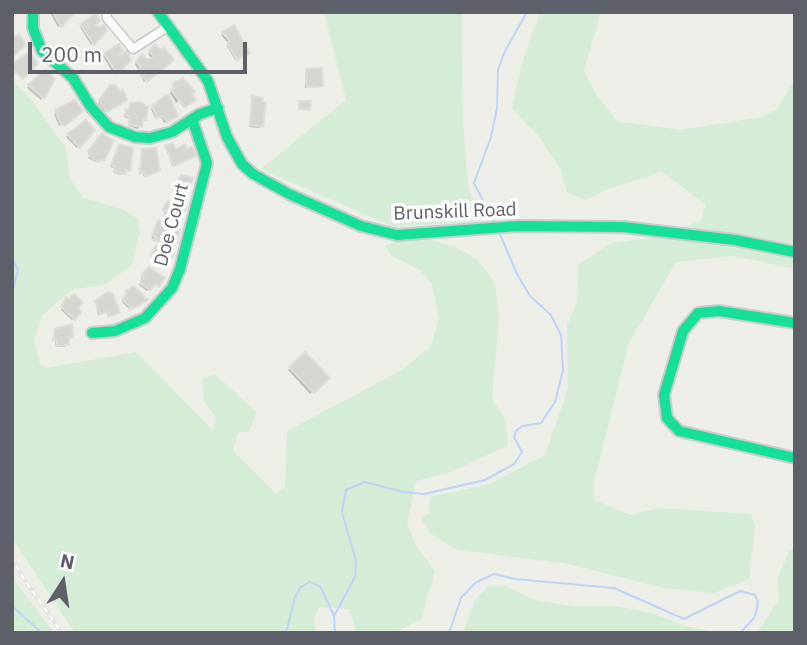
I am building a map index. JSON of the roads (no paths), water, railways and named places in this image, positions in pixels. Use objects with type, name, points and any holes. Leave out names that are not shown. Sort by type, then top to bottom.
[{"type":"street","points":[[33,12],[33,28],[42,51],[72,78],[99,117],[110,127],[135,137],[150,138],[172,132],[192,119],[218,108]]},
{"type":"street","points":[[106,12],[107,18],[133,49],[169,26]]},
{"type":"street","name":"Brunskill Road","points":[[158,12],[208,81],[227,137],[242,164],[253,174],[289,194],[361,226],[397,235],[518,226],[623,227],[735,240],[795,251]]},
{"type":"street","name":"Doe Court","points":[[92,333],[115,331],[145,318],[172,288],[180,269],[207,163],[203,144],[192,119]]},
{"type":"street","points":[[795,323],[719,311],[698,313],[690,319],[684,331],[664,395],[667,418],[679,430],[795,458]]},
{"type":"waterway","points":[[495,224],[474,183],[491,137],[497,108],[498,70],[504,53],[527,12]]},
{"type":"waterway","points":[[334,616],[355,577],[356,561],[342,512],[346,490],[365,482],[403,492],[424,494],[485,480],[514,464],[522,452],[514,437],[516,431],[522,426],[541,423],[555,402],[563,370],[561,335],[551,315],[530,296],[499,232]]},
{"type":"waterway","points":[[12,258],[18,270],[12,293]]},
{"type":"waterway","points":[[449,633],[461,598],[475,583],[494,574],[515,579],[614,588],[684,619],[740,591],[755,595],[758,602],[755,617],[740,633]]},
{"type":"waterway","points":[[286,633],[295,597],[301,587],[309,582],[320,586],[334,616],[335,633]]},
{"type":"waterway","points":[[12,606],[42,633]]},
{"type":"railway","points":[[12,557],[62,633]]}]
